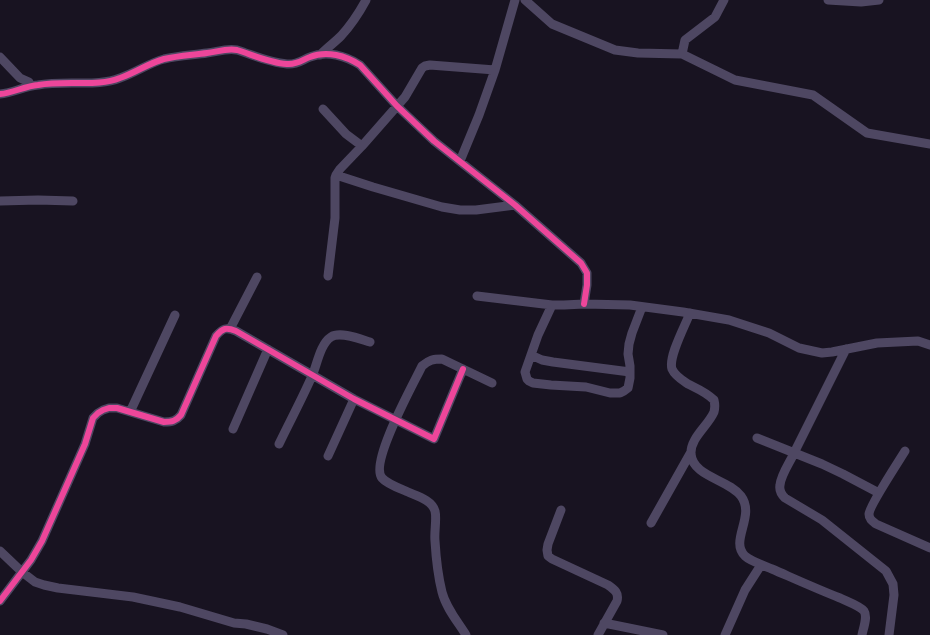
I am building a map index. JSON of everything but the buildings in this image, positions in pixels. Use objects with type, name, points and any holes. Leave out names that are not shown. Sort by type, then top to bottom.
[{"type":"street","points":[[320,55],[348,28],[366,0]]},
{"type":"street","points":[[460,161],[479,115],[495,70],[515,0]]},
{"type":"street","points":[[525,0],[552,24],[615,50],[638,53],[682,54],[735,80],[813,95],[867,133],[930,144]]},
{"type":"street","points":[[682,54],[685,40],[715,16],[724,0]]},
{"type":"street","points":[[828,0],[861,2],[879,0]]},
{"type":"street","points":[[0,94],[39,84],[107,82],[164,59],[209,53],[224,49],[237,50],[273,62],[287,64],[295,64],[310,57],[320,55],[329,54],[343,57],[354,61],[366,71],[397,106],[434,141],[515,205],[581,263],[587,273],[584,304]]},
{"type":"street","points":[[0,57],[20,78],[29,82]]},
{"type":"street","points":[[328,276],[335,218],[336,175],[340,169],[405,97],[422,68],[425,66],[437,65],[495,70]]},
{"type":"street","points":[[323,109],[346,134],[362,146]]},
{"type":"street","points":[[336,175],[442,207],[460,210],[476,210],[515,205]]},
{"type":"street","points":[[0,201],[74,201]]},
{"type":"street","points":[[230,329],[256,277]]},
{"type":"street","points":[[477,296],[552,305],[630,305],[690,313],[729,320],[769,333],[800,348],[822,353],[877,343],[918,341],[930,345]]},
{"type":"street","points":[[552,305],[538,335],[525,372],[527,379],[533,383],[586,387],[610,393],[620,393],[628,388],[630,378],[628,354],[629,344],[642,307]]},
{"type":"street","points":[[651,523],[691,452],[693,443],[714,412],[714,400],[708,394],[678,377],[673,371],[671,364],[673,354],[690,313]]},
{"type":"street","points":[[130,412],[175,315]]},
{"type":"street","points":[[0,601],[31,560],[42,541],[85,444],[93,418],[103,410],[117,408],[164,422],[177,420],[181,415],[216,336],[220,331],[225,329],[236,330],[354,399],[434,439],[463,369]]},
{"type":"street","points":[[279,444],[313,375],[320,353],[326,342],[331,337],[344,335],[370,342]]},
{"type":"street","points":[[233,429],[268,349]]},
{"type":"street","points":[[846,349],[782,476],[780,490],[782,495],[822,520],[886,571],[893,584],[894,595],[889,635]]},
{"type":"street","points":[[531,355],[542,360],[553,362],[630,372]]},
{"type":"street","points":[[466,635],[442,593],[434,537],[435,512],[433,507],[423,499],[386,482],[381,477],[379,465],[395,420],[422,366],[428,361],[433,359],[442,359],[492,383]]},
{"type":"street","points":[[328,456],[354,399]]},
{"type":"street","points":[[757,438],[822,464],[879,493]]},
{"type":"street","points":[[905,451],[869,510],[870,520],[930,548]]},
{"type":"street","points":[[691,452],[692,461],[698,468],[704,473],[730,486],[740,495],[745,503],[746,515],[739,542],[740,550],[746,557],[761,565],[861,608],[865,615],[862,635]]},
{"type":"street","points":[[561,510],[546,550],[548,556],[608,585],[616,591],[618,595],[617,601],[598,635]]},
{"type":"street","points":[[0,551],[22,572],[35,582],[44,586],[133,597],[180,607],[234,623],[267,629],[283,635]]},
{"type":"street","points":[[725,635],[745,590],[761,565]]},
{"type":"street","points":[[604,623],[664,635]]},
{"type":"cycle path","points":[[0,94],[46,84],[90,83],[114,80],[164,59],[225,50],[237,50],[268,60],[287,64],[297,63],[310,57],[323,54],[336,55],[349,59],[360,65],[397,106],[434,141],[515,205],[581,263],[587,273],[584,304]]},
{"type":"cycle path","points":[[0,601],[31,560],[42,541],[85,444],[93,418],[103,410],[117,408],[164,422],[176,420],[181,415],[216,336],[221,331],[227,329],[236,331],[354,399],[434,439],[463,369]]}]
